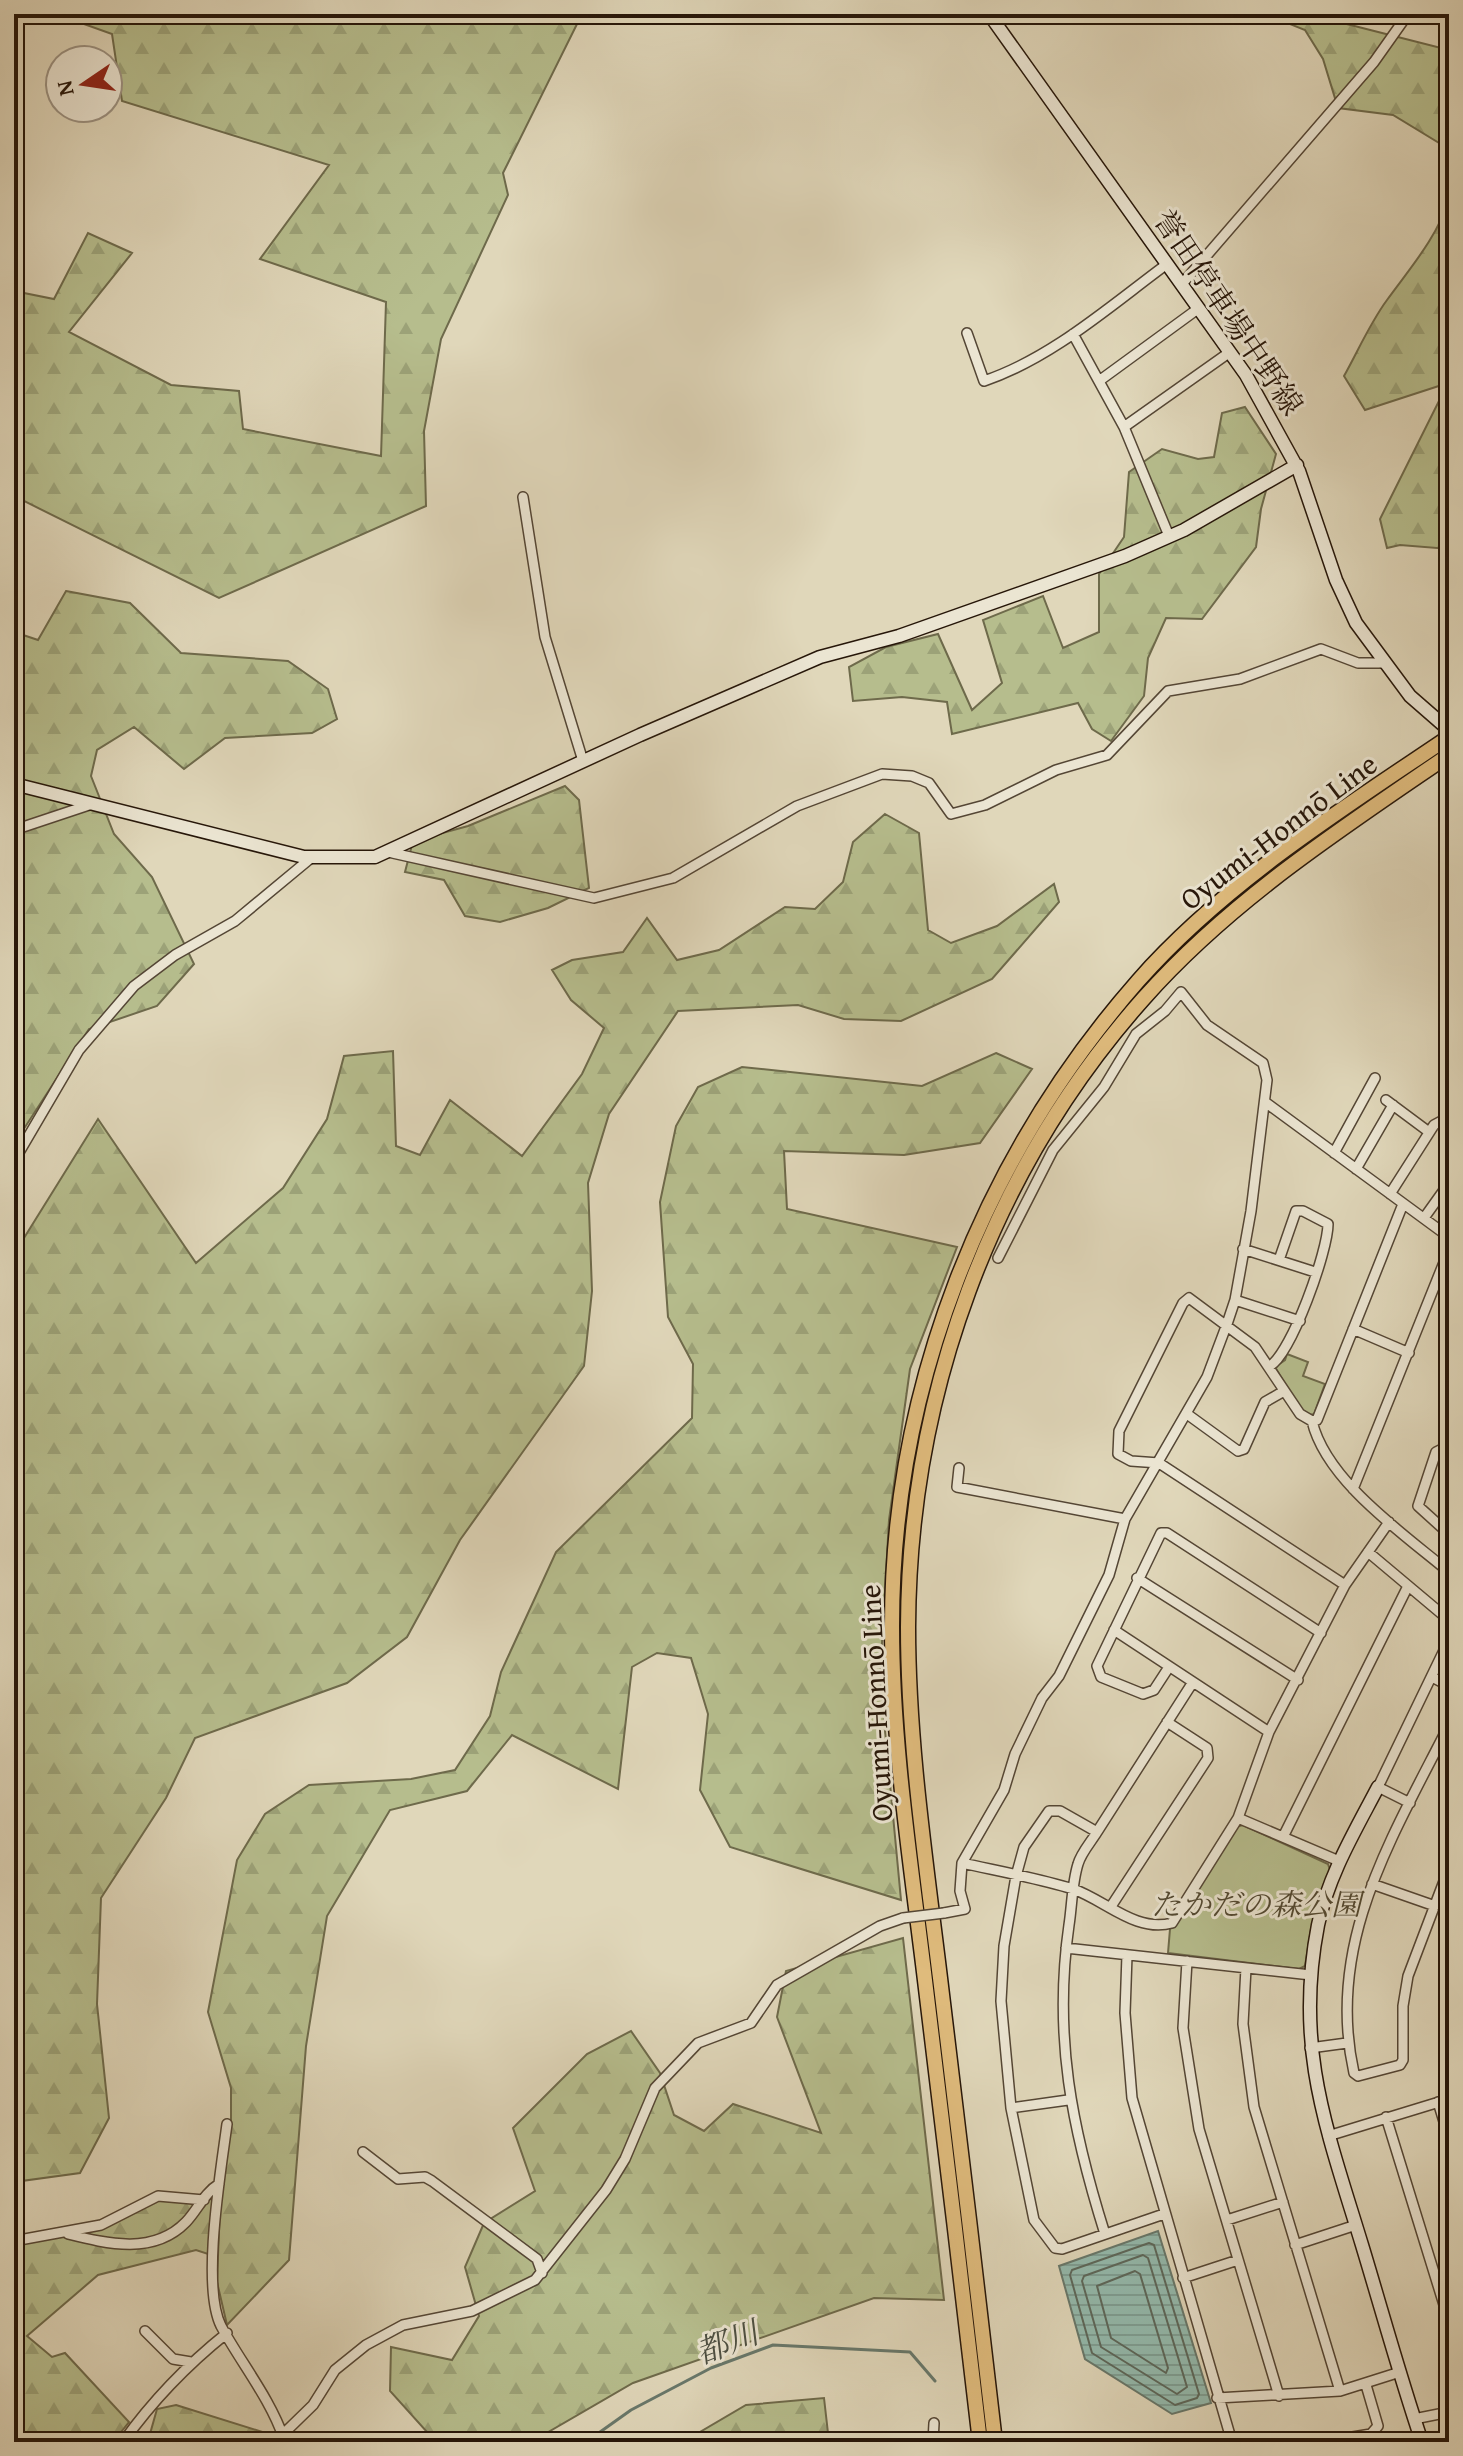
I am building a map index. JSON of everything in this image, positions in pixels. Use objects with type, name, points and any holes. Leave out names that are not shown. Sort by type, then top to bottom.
[{"type":"main road","name":"Oyumi-Honnō Line","points":[[980,2442],[893,1687],[893,1572],[899,1506],[925,1379],[952,1291],[996,1187],[1052,1093],[1115,1009],[1164,954],[1255,874],[1447,741]]},
{"type":"main road","name":"Oyumi-Honnō Line","points":[[995,2442],[933,1916],[909,1672],[909,1584],[914,1518],[937,1390],[965,1299],[1011,1193],[1060,1108],[1118,1028],[1177,963],[1287,866],[1447,741]]},
{"type":"street","name":"誉田停車場中野線","points":[[989,14],[1230,352],[1275,422],[1297,465],[1346,605],[1382,663],[1427,713],[1447,741]]},
{"type":"street","points":[[1182,284],[1337,106],[1397,34],[1408,14]]},
{"type":"street","points":[[967,333],[984,381],[1009,372],[1073,334],[1167,264]]},
{"type":"street","points":[[1099,381],[1199,308]]},
{"type":"street","points":[[1073,334],[1124,427],[1169,536]]},
{"type":"street","points":[[1124,427],[1230,352]]},
{"type":"street","points":[[14,784],[311,858],[356,859],[388,852],[583,761],[820,657],[899,636],[1125,556],[1169,536],[1297,465]]},
{"type":"street","points":[[523,497],[545,637],[583,761]]},
{"type":"street","points":[[388,852],[594,898],[673,878],[797,806],[882,774],[912,776],[929,783],[951,814],[985,805],[1056,770],[1107,755],[1168,691],[1240,679],[1321,649],[1358,663],[1382,663]]},
{"type":"street","points":[[14,830],[92,804]]},
{"type":"street","points":[[14,1161],[79,1050],[134,986],[175,955],[235,921],[311,858]]},
{"type":"street","points":[[227,2124],[219,2184],[214,2291],[221,2325],[281,2440],[313,2405],[335,2370],[366,2345],[403,2325],[472,2311],[517,2291],[542,2273],[590,2214],[612,2180],[655,2088],[698,2043],[751,2023],[777,1985],[880,1926],[903,1918],[965,1909],[960,1891],[962,1863],[1004,1790],[1015,1754],[1042,1698],[1059,1676],[1109,1575],[1125,1519],[1207,1377],[1227,1324],[1235,1300],[1265,1102],[1267,1080],[1263,1063],[1207,1025],[1181,992],[1165,1011],[1136,1034],[1104,1087],[1053,1150],[998,1258]]},
{"type":"street","points":[[1334,1153],[1375,1078]]},
{"type":"street","points":[[1265,1102],[1449,1237]]},
{"type":"street","points":[[1356,1169],[1389,1102],[1429,1132]]},
{"type":"street","points":[[1390,1194],[1434,1125],[1449,1117]]},
{"type":"street","points":[[1424,1218],[1449,1183]]},
{"type":"street","points":[[1312,1421],[1320,1414],[1403,1204]]},
{"type":"street","points":[[1270,1366],[1280,1360],[1300,1321],[1328,1224],[1303,1211],[1296,1211],[1279,1260]]},
{"type":"street","points":[[1243,1249],[1315,1272]]},
{"type":"street","points":[[1353,1489],[1449,1250]]},
{"type":"street","points":[[1345,1585],[1159,1463],[1131,1461],[1118,1454],[1119,1431],[1183,1303],[1189,1298],[1255,1347],[1300,1414],[1312,1421],[1316,1438],[1353,1489],[1449,1572]]},
{"type":"street","points":[[1235,1300],[1300,1321]]},
{"type":"street","points":[[1353,1329],[1409,1353]]},
{"type":"street","points":[[1187,1414],[1238,1451],[1244,1449],[1265,1402],[1284,1391]]},
{"type":"street","points":[[1449,1450],[1444,1448],[1436,1452],[1418,1506],[1449,1534]]},
{"type":"street","points":[[959,1468],[957,1487],[1125,1519]]},
{"type":"street","points":[[962,1863],[1074,1890],[1136,1921],[1172,1923],[1238,1818],[1269,1732],[1345,1585],[1389,1522]]},
{"type":"street","points":[[1169,1667],[1149,1694],[1101,1677],[1097,1666],[1158,1536],[1167,1533],[1321,1633]]},
{"type":"street","points":[[1368,1552],[1449,1620]]},
{"type":"street","points":[[1137,1578],[1298,1680]]},
{"type":"street","points":[[1283,1837],[1408,1586]]},
{"type":"street","points":[[1114,1630],[1269,1732]]},
{"type":"street","points":[[1422,2442],[1328,2136],[1310,2048],[1311,1975],[1319,1923],[1339,1861],[1449,1640]]},
{"type":"street","points":[[1432,1677],[1449,1686]]},
{"type":"street","points":[[1105,2234],[1081,2159],[1068,2100],[1063,2038],[1066,1948],[1078,1863],[1193,1682]]},
{"type":"street","points":[[1110,1908],[1208,1758],[1207,1748],[1167,1722]]},
{"type":"street","points":[[1449,1725],[1372,1884],[1349,1957],[1345,2010],[1347,2043],[1354,2073],[1358,2076],[1400,2065],[1403,2060],[1403,2006],[1408,1976],[1449,1868]]},
{"type":"street","points":[[1378,1787],[1410,1803]]},
{"type":"street","points":[[1097,1832],[1060,1811],[1049,1811],[1024,1847],[1004,1946],[1001,2001],[1011,2108],[1034,2220],[1055,2248],[1062,2249],[1164,2214]]},
{"type":"street","points":[[1238,1818],[1339,1861]]},
{"type":"street","points":[[1372,1884],[1435,1906]]},
{"type":"street","points":[[1066,1948],[1311,1975]]},
{"type":"street","points":[[1127,1955],[1125,2013],[1132,2098],[1232,2442]]},
{"type":"street","points":[[1187,1961],[1183,2028],[1199,2129],[1279,2396]]},
{"type":"street","points":[[1246,1968],[1243,2024],[1250,2085],[1340,2391]]},
{"type":"street","points":[[1449,2001],[1444,2020],[1449,2037]]},
{"type":"street","points":[[1310,2048],[1347,2043]]},
{"type":"street","points":[[1328,2136],[1449,2099]]},
{"type":"street","points":[[1011,2108],[1068,2100]]},
{"type":"street","points":[[1438,2102],[1449,2138]]},
{"type":"street","points":[[1386,2117],[1449,2321]]},
{"type":"street","points":[[363,2152],[398,2179],[425,2177],[432,2181],[537,2259],[542,2273]]},
{"type":"street","points":[[60,2232],[105,2243],[164,2241],[186,2222],[219,2184]]},
{"type":"street","points":[[14,2241],[101,2225],[158,2196],[204,2200]]},
{"type":"street","points":[[1227,2220],[1283,2202]]},
{"type":"street","points":[[1295,2245],[1356,2225]]},
{"type":"street","points":[[1183,2278],[1238,2260]]},
{"type":"street","points":[[145,2331],[173,2359],[191,2362]]},
{"type":"street","points":[[123,2442],[156,2399],[191,2362],[227,2333]]},
{"type":"street","points":[[1217,2398],[1340,2391],[1400,2372]]},
{"type":"street","points":[[1322,2442],[1371,2434],[1378,2426],[1366,2385]]},
{"type":"street","points":[[1414,2419],[1449,2412]]},
{"type":"street","points":[[933,2442],[934,2423]]},
{"type":"green space","points":[[56,14],[582,14],[503,173],[508,195],[441,339],[424,431],[426,506],[219,598],[14,496],[14,291],[54,299],[88,233],[132,253],[69,332],[171,385],[239,391],[243,429],[381,456],[386,302],[260,259],[329,165],[124,102],[124,44],[113,44],[112,34]]},
{"type":"green space","points":[[1265,14],[1333,14],[1331,20],[1449,50],[1449,149],[1393,115],[1338,108],[1323,59],[1305,30]]},
{"type":"green space","points":[[1449,199],[1449,549],[1400,545],[1387,548],[1380,519],[1448,383],[1365,410],[1344,376],[1381,309],[1430,240]]},
{"type":"green space","points":[[1245,407],[1276,454],[1261,509],[1256,547],[1202,619],[1166,618],[1148,658],[1144,696],[1111,741],[1092,729],[1078,703],[952,734],[947,702],[902,697],[853,701],[849,667],[886,647],[938,634],[972,710],[1002,683],[983,620],[1043,596],[1063,648],[1099,632],[1099,574],[1124,537],[1129,472],[1162,449],[1198,459],[1214,457],[1222,413]]},
{"type":"green space","points":[[66,591],[130,603],[181,653],[288,661],[328,689],[337,719],[312,733],[225,738],[184,769],[134,727],[97,750],[91,776],[114,834],[152,877],[194,964],[157,1006],[89,1029],[14,1144],[14,632],[38,640]]},
{"type":"green space","points":[[565,786],[579,800],[589,888],[548,908],[500,922],[465,916],[444,880],[405,872],[413,841],[468,826]]},
{"type":"green space","points":[[885,814],[919,833],[928,930],[951,943],[997,926],[1054,884],[1059,902],[992,979],[901,1021],[844,1019],[798,1005],[678,1011],[609,1114],[588,1183],[592,1291],[584,1366],[460,1540],[407,1637],[347,1683],[195,1738],[166,1798],[101,1898],[97,2004],[109,2118],[80,2173],[14,2182],[14,1254],[98,1119],[196,1263],[283,1188],[327,1119],[344,1056],[393,1051],[396,1146],[420,1155],[450,1100],[522,1156],[582,1074],[604,1028],[571,1000],[552,970],[572,960],[623,952],[647,918],[677,960],[719,950],[785,907],[815,909],[843,882],[853,842]]},
{"type":"green space","points":[[996,1053],[1032,1069],[980,1143],[904,1155],[784,1151],[787,1209],[957,1247],[910,1369],[889,1520],[880,1678],[901,1900],[730,1847],[700,1790],[708,1714],[691,1658],[657,1653],[632,1667],[618,1789],[512,1735],[467,1791],[390,1810],[327,1916],[306,2046],[289,2260],[227,2325],[217,2282],[220,2205],[231,2125],[231,2088],[208,2012],[237,1860],[265,1814],[309,1785],[411,1779],[455,1770],[490,1716],[501,1672],[556,1552],[692,1418],[693,1364],[668,1317],[660,1202],[676,1126],[698,1087],[742,1067],[922,1086]]},
{"type":"green space","points":[[1287,1354],[1308,1362],[1303,1376],[1325,1384],[1314,1414],[1310,1415],[1299,1408],[1275,1367],[1285,1360]]},
{"type":"green space","name":"たかだの森公園","points":[[1243,1825],[1328,1864],[1330,1870],[1311,1929],[1305,1966],[1299,1969],[1168,1953],[1170,1929],[1236,1827]]},
{"type":"green space","points":[[903,1938],[944,2300],[874,2298],[633,2383],[531,2442],[436,2442],[390,2391],[391,2347],[452,2360],[479,2316],[465,2267],[484,2223],[535,2191],[513,2128],[587,2054],[631,2031],[660,2073],[674,2115],[704,2131],[733,2104],[821,2133],[777,2017],[786,1971]]},
{"type":"green space","points":[[214,2193],[211,2255],[196,2250],[98,2275],[27,2336],[52,2357],[65,2353],[129,2422],[113,2442],[14,2442],[14,2244],[58,2235],[162,2199],[199,2202]]},
{"type":"green space","points":[[824,2398],[829,2442],[683,2442],[746,2405]]},
{"type":"green space","points":[[176,2405],[269,2434],[276,2442],[154,2442],[150,2434],[157,2409]]},
{"type":"water","points":[[1158,2231],[1211,2403],[1172,2414],[1085,2359],[1059,2266]]},
{"type":"waterway","name":"都川","points":[[586,2442],[631,2410],[711,2368],[773,2345],[910,2352],[935,2381]]}]
